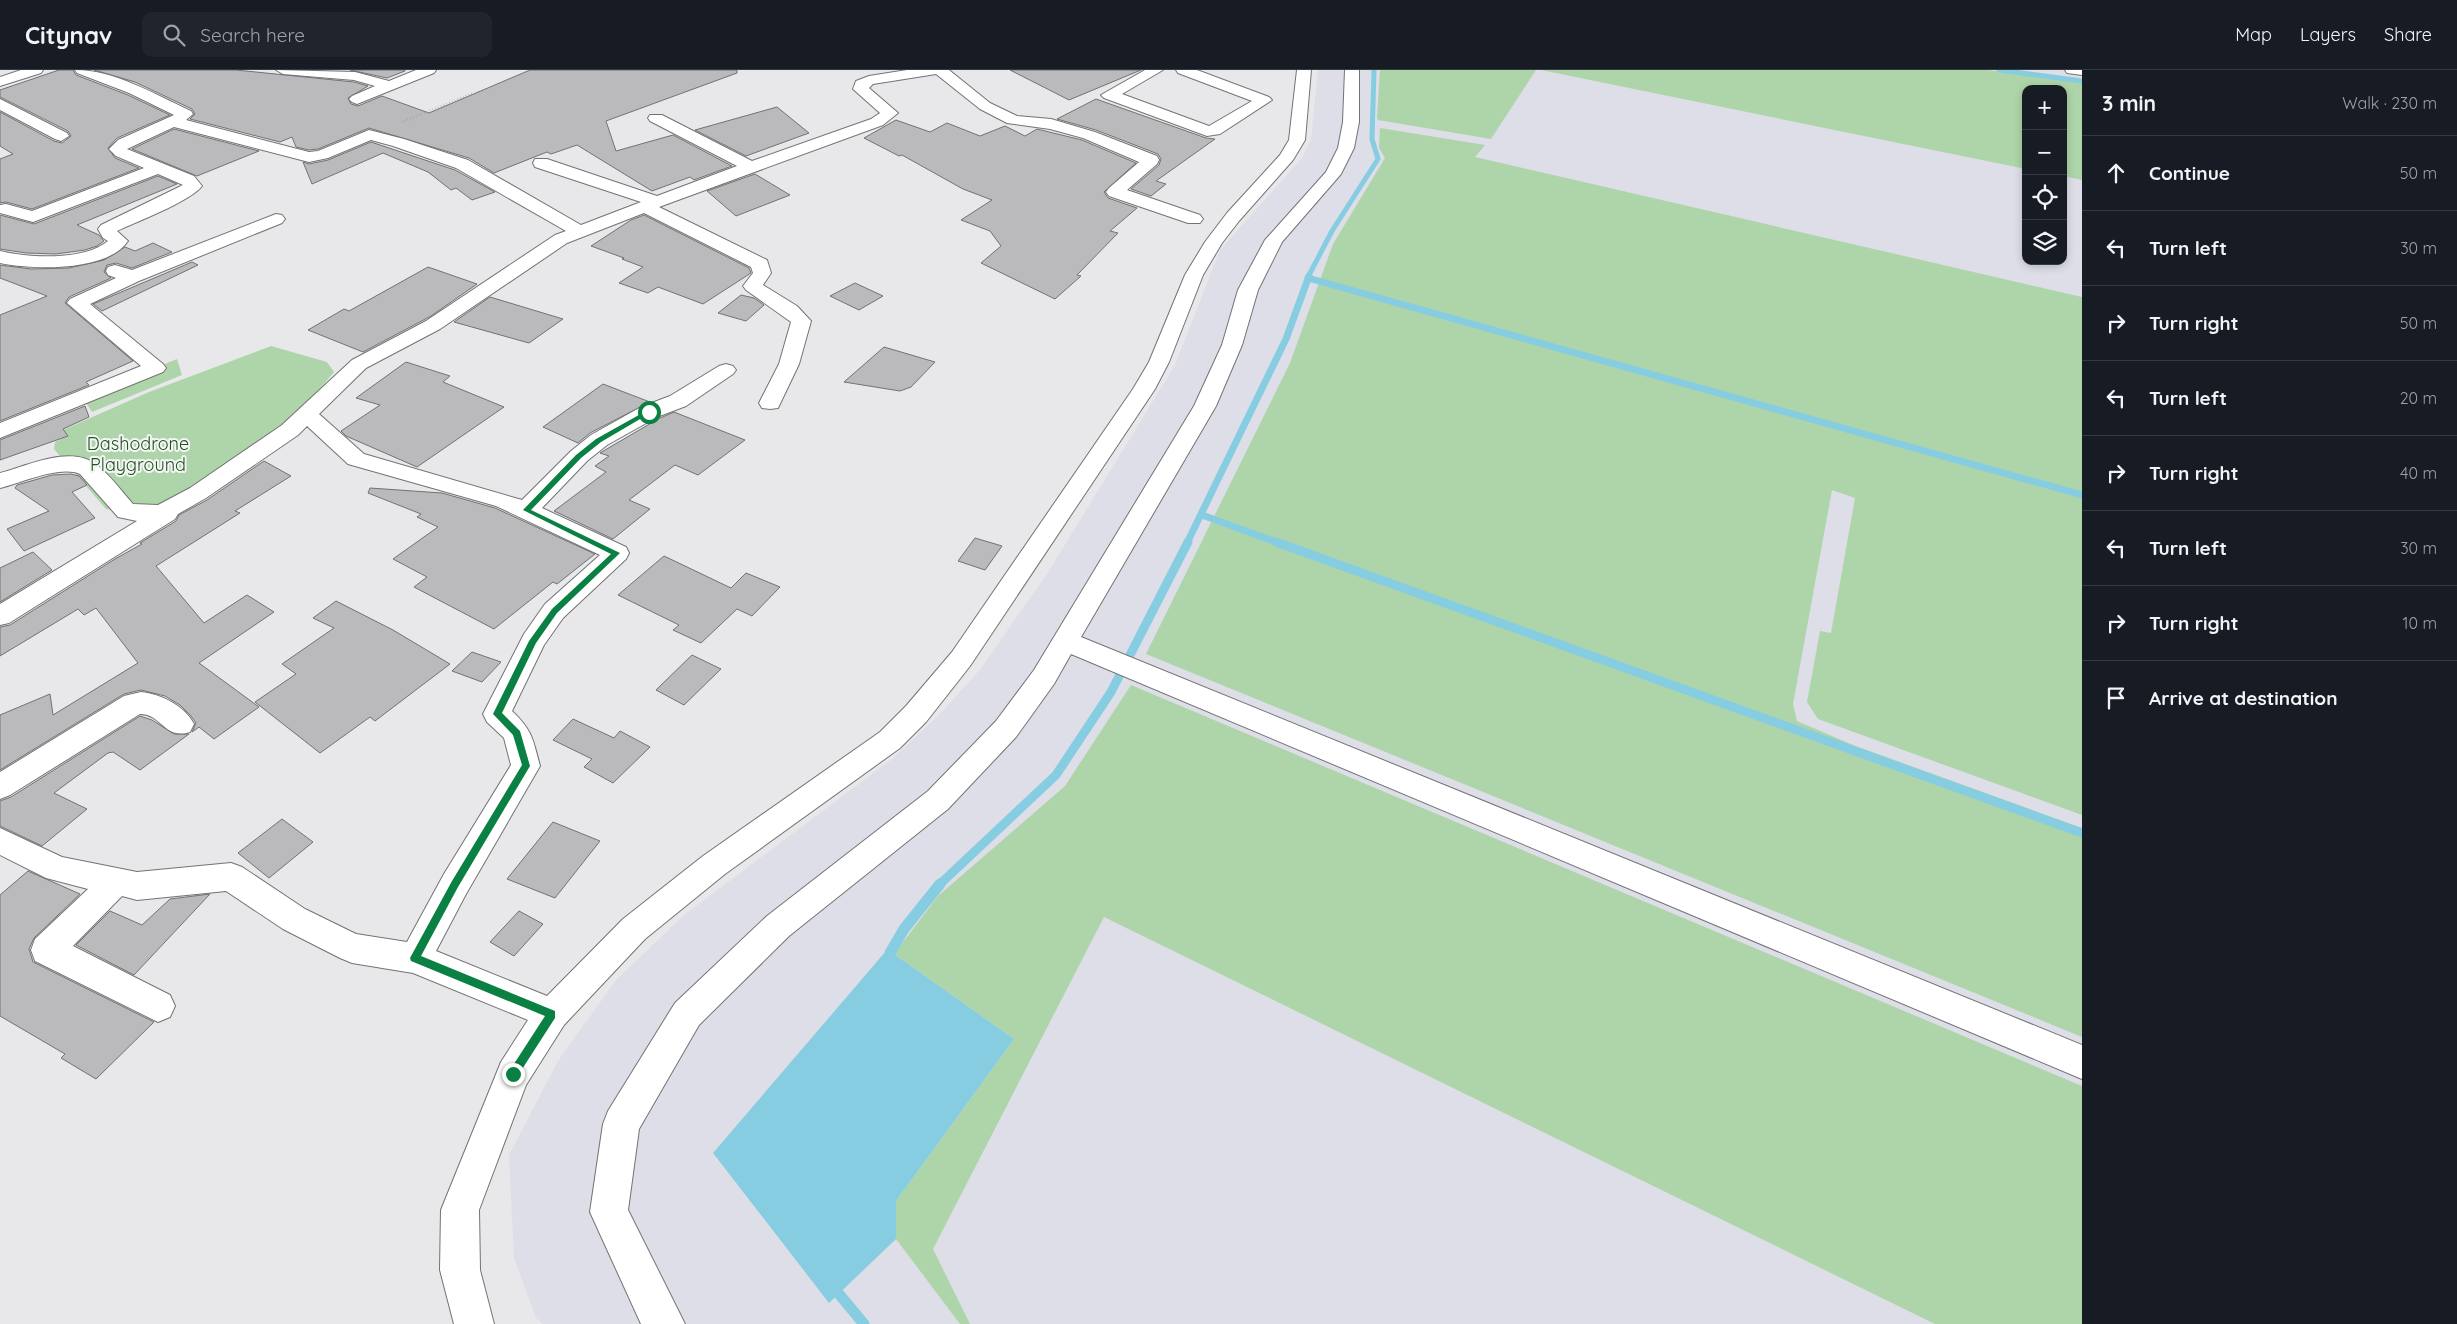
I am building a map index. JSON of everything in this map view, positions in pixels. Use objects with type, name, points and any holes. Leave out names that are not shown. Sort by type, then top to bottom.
[{"type":"street","points":[[0,82],[36,70]]},
{"type":"street","points":[[0,257],[22,261],[82,258],[101,254],[114,247],[118,241],[109,234],[107,229],[181,194],[193,186],[188,180],[122,154],[117,149],[124,142],[173,122],[185,114],[134,90],[82,70]]},
{"type":"street","points":[[283,70],[355,76],[390,86]]},
{"type":"street","points":[[358,99],[429,70]]},
{"type":"street","points":[[0,616],[198,493],[290,430],[359,364],[433,325],[561,239],[651,204],[877,122],[890,113],[861,89],[861,84],[869,80],[908,72],[939,70],[985,106],[1013,120],[1052,124],[1089,135],[1145,160],[1152,160],[1115,192],[1194,219]]},
{"type":"street","points":[[1156,70],[1109,95],[1207,131],[1214,130],[1264,100],[1183,70]]},
{"type":"street","points":[[474,1324],[460,1270],[460,1210],[488,1134],[513,1074],[552,1014],[634,929],[714,865],[890,740],[916,714],[961,659],[1144,389],[1159,362],[1194,274],[1214,242],[1233,217],[1287,157],[1297,140],[1304,70]]},
{"type":"street","points":[[665,1324],[660,1320],[610,1212],[621,1124],[687,1014],[778,926],[938,800],[1006,729],[1044,677],[1205,406],[1232,345],[1248,290],[1274,240],[1332,174],[1346,148],[1351,122],[1352,70]]},
{"type":"street","points":[[2072,70],[2082,71]]},
{"type":"street","points":[[0,104],[61,136]]},
{"type":"street","points":[[656,118],[751,167]]},
{"type":"street","points":[[173,122],[309,157],[322,155],[369,136],[398,142],[462,164],[579,231]]},
{"type":"street","points":[[541,163],[651,204],[760,264],[762,274],[752,286],[758,292],[793,310],[801,321],[789,364],[770,403]]},
{"type":"street","points":[[6,210],[33,218],[158,168]]},
{"type":"street","points":[[0,431],[156,368],[76,303],[132,277],[276,218]]},
{"type":"street","points":[[82,258],[132,277]]},
{"type":"street","points":[[526,510],[578,456],[598,440],[649,412],[678,401],[726,370]]},
{"type":"street","points":[[307,415],[356,459],[504,501],[616,553],[554,611],[532,641],[497,714],[517,733],[526,766],[455,884],[415,958]]},
{"type":"street","points":[[0,481],[59,464],[76,464],[88,469],[126,511],[142,514],[163,512],[198,493]]},
{"type":"street","points":[[1065,641],[2082,1062]]},
{"type":"street","points":[[0,787],[134,704],[145,701],[153,704],[180,724]]},
{"type":"street","points":[[0,841],[57,869],[137,886],[231,877],[294,919],[352,948],[415,958],[552,1014]]},
{"type":"street","points":[[117,881],[47,950],[158,1006]]},
{"type":"path","points":[[369,136],[474,93]]},
{"type":"shaded area","points":[[1318,70],[2082,70],[2082,1324],[543,1324],[536,1318],[514,1258],[509,1155],[558,1061],[616,980],[684,915],[892,759],[938,716],[979,671],[1047,574],[1175,365],[1220,250],[1302,158],[1311,140]]},
{"type":"green space","points":[[1380,70],[1536,70],[1491,139],[1378,120]]},
{"type":"green space","points":[[1541,70],[1988,70],[2082,83],[2082,180],[2067,177],[2067,85],[2022,85],[2022,168]]},
{"type":"green space","points":[[1380,128],[1485,145],[1475,157],[2082,297],[2082,815],[1818,719],[1807,702],[1820,631],[1831,633],[1855,498],[1832,490],[1793,704],[1797,721],[1853,745],[2082,828],[2082,1037],[1146,654],[1290,363],[1333,244],[1385,158],[1379,148]]},
{"type":"green space","name":"Dashodrone Playground","points":[[271,346],[327,362],[334,372],[303,406],[268,436],[231,462],[161,504],[136,512],[106,509],[54,449],[55,442],[67,436],[54,434],[149,392]]},
{"type":"green space","points":[[177,359],[182,375],[92,412],[83,398]]},
{"type":"green space","points":[[1131,685],[2082,1086],[2082,1324],[1935,1324],[1104,917],[933,1249],[970,1324],[960,1324],[896,1239],[896,1201],[1014,1039],[894,954],[938,896],[1065,786]]},
{"type":"water","points":[[886,951],[894,954],[1014,1039],[896,1201],[896,1239],[829,1303],[713,1153]]},
{"type":"building","points":[[59,70],[73,70],[76,75],[128,95],[170,115],[117,138],[108,148],[115,158],[139,168],[32,209],[6,202],[0,203],[0,159],[13,154],[0,146],[0,112],[54,141],[62,143],[71,136],[68,131],[0,97],[0,90]]},
{"type":"building","points":[[94,70],[236,70],[354,82],[368,86],[348,98],[351,104],[358,106],[382,96],[429,113],[530,70],[737,70],[737,73],[606,121],[616,151],[673,135],[732,166],[694,180],[690,177],[652,191],[577,145],[551,154],[547,152],[494,173],[469,158],[369,128],[318,149],[309,150],[296,147],[292,137],[280,142],[190,119],[195,114],[192,109],[135,82]]},
{"type":"building","points":[[350,70],[405,70],[405,71],[387,78]]},
{"type":"building","points":[[1010,70],[1141,70],[1069,100]]},
{"type":"building","points":[[1096,99],[1206,138],[1215,139],[1156,181],[1166,184],[1151,196],[1131,189],[1159,165],[1161,159],[1158,154],[1096,130],[1057,119]]},
{"type":"building","points":[[777,107],[809,133],[746,156],[695,130]]},
{"type":"building","points":[[896,120],[930,132],[947,123],[980,136],[1005,126],[1025,136],[1037,129],[1082,140],[1136,163],[1104,192],[1108,198],[1137,208],[1110,231],[1118,233],[1077,275],[1081,276],[1055,299],[981,263],[1001,246],[990,231],[961,220],[992,200],[963,189],[902,155],[899,156],[864,138]]},
{"type":"building","points":[[174,129],[259,151],[197,176],[132,149]]},
{"type":"building","points":[[371,142],[455,170],[495,192],[472,200],[456,188],[451,190],[428,172],[383,153],[312,184],[303,162],[309,164],[328,160]]},
{"type":"building","points":[[755,174],[790,195],[736,216],[707,191]]},
{"type":"building","points":[[158,176],[177,184],[77,225],[99,235],[104,241],[97,246],[85,250],[56,254],[26,253],[0,249],[0,215],[34,224]]},
{"type":"building","points":[[644,215],[749,268],[751,273],[703,304],[658,287],[648,293],[619,283],[643,267],[591,246],[631,220]]},
{"type":"building","points":[[153,243],[172,252],[132,268],[116,263],[107,265],[104,272],[111,278],[69,297],[65,303],[133,361],[86,382],[89,385],[0,421],[0,315],[47,296],[0,278],[0,265],[31,269],[69,268],[104,260],[125,247],[135,251]]},
{"type":"building","points":[[192,262],[198,265],[102,311],[93,304]]},
{"type":"building","points":[[428,267],[477,284],[431,316],[363,352],[308,330],[344,309],[349,311]]},
{"type":"building","points":[[855,283],[883,296],[859,310],[830,296]]},
{"type":"building","points":[[741,295],[754,298],[764,305],[746,321],[718,313]]},
{"type":"building","points":[[490,297],[563,319],[529,343],[454,322]]},
{"type":"building","points":[[884,347],[935,362],[911,387],[900,391],[844,382]]},
{"type":"building","points":[[406,362],[450,376],[443,382],[504,407],[417,467],[346,436],[341,431],[380,405],[356,398]]},
{"type":"building","points":[[603,384],[650,402],[590,433],[578,443],[543,427]]},
{"type":"building","points":[[85,406],[89,417],[63,429],[68,436],[0,460],[0,440]]},
{"type":"building","points":[[674,412],[745,440],[698,475],[675,465],[629,500],[650,509],[613,539],[554,511],[606,472],[595,466],[609,456],[600,453],[658,419]]},
{"type":"building","points":[[264,461],[291,476],[235,511],[240,513],[156,566],[204,623],[247,595],[274,612],[199,663],[259,707],[214,739],[199,727],[192,732],[196,723],[191,716],[180,705],[165,696],[141,690],[124,694],[0,770],[0,715],[50,694],[53,715],[138,663],[96,608],[84,615],[78,609],[0,656],[0,627],[10,625],[142,544],[140,543],[176,521],[179,515],[207,500]]},
{"type":"building","points":[[71,474],[79,476],[87,485],[72,492],[95,518],[24,551],[7,529],[49,511],[15,488],[17,485],[52,475]]},
{"type":"building","points":[[370,488],[442,493],[495,508],[595,554],[557,584],[553,582],[494,629],[414,587],[427,577],[393,559],[438,527],[417,517],[421,514],[368,493]]},
{"type":"building","points":[[975,538],[1002,546],[985,570],[958,561]]},
{"type":"building","points":[[33,552],[52,570],[0,602],[0,568]]},
{"type":"building","points":[[664,556],[731,588],[746,573],[780,587],[752,616],[737,609],[701,643],[673,630],[679,625],[618,595]]},
{"type":"building","points":[[336,601],[393,630],[450,664],[375,721],[370,717],[320,753],[255,702],[296,674],[282,664],[334,628],[313,618]]},
{"type":"building","points":[[472,652],[501,662],[482,682],[452,671]]},
{"type":"building","points":[[692,655],[721,669],[684,705],[656,690]]},
{"type":"building","points":[[140,716],[152,720],[174,734],[189,734],[140,770],[113,752],[108,753],[54,793],[87,809],[42,846],[0,826],[0,801],[11,797]]},
{"type":"building","points":[[573,719],[614,738],[620,731],[650,747],[613,783],[584,767],[592,759],[553,740]]},
{"type":"building","points":[[282,819],[313,842],[269,878],[238,853]]},
{"type":"building","points":[[553,822],[600,841],[555,898],[507,879]]},
{"type":"building","points":[[28,871],[80,894],[34,938],[29,949],[33,962],[154,1022],[96,1079],[61,1058],[65,1054],[0,1016],[0,895]]},
{"type":"building","points":[[210,894],[134,975],[76,945],[110,911],[142,925],[170,899]]},
{"type":"building","points":[[519,911],[543,924],[514,956],[490,942]]},
{"type":"waterway","points":[[1308,277],[1332,231],[1378,159],[1372,139],[1374,70]]},
{"type":"waterway","points":[[1999,70],[2082,81]]},
{"type":"waterway","points":[[1187,543],[1286,339],[1308,278]]},
{"type":"waterway","points":[[1308,278],[2082,495]]},
{"type":"waterway","points":[[1202,515],[1279,543]]},
{"type":"waterway","points":[[940,884],[1056,775],[1111,692],[1188,542]]},
{"type":"waterway","points":[[1276,542],[2082,833]]},
{"type":"waterway","points":[[890,953],[904,929],[940,884]]},
{"type":"waterway","points":[[839,1294],[864,1324]]},
{"type":"route","points":[[513,1074],[552,1014],[415,958],[455,884],[526,766],[517,733],[497,714],[532,641],[554,611],[616,553],[526,510],[578,456],[598,440],[649,412]]}]
